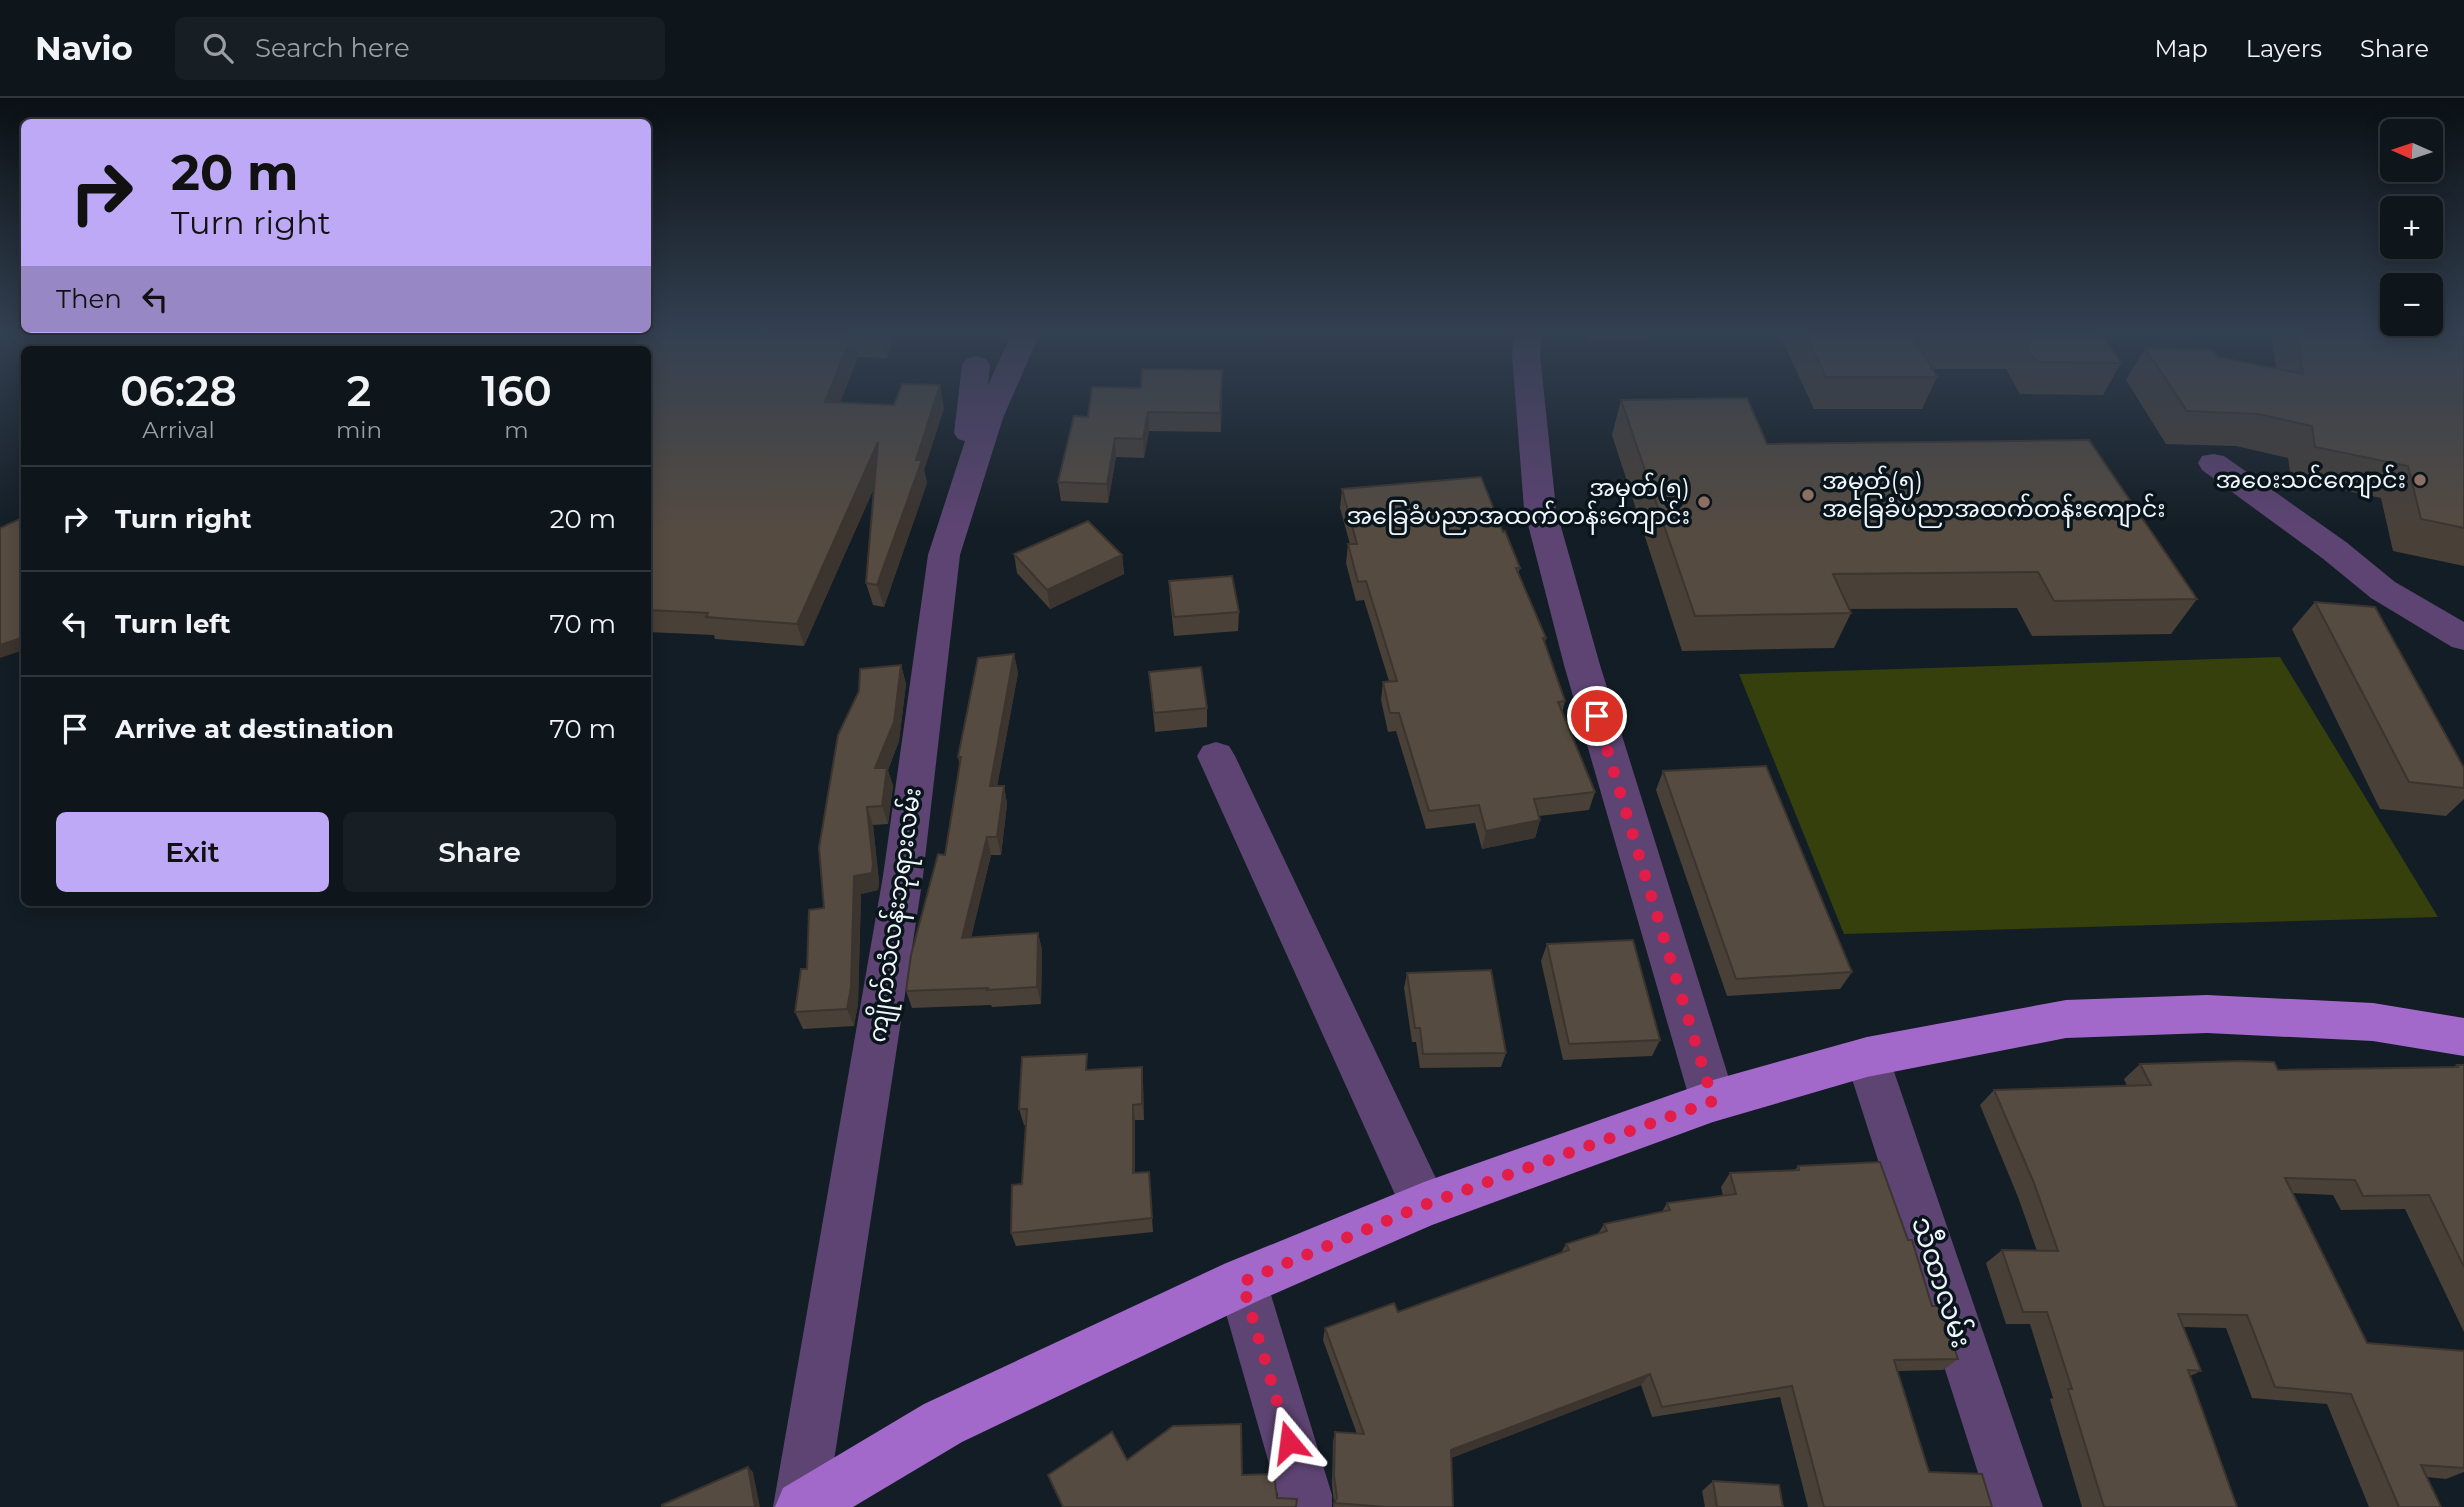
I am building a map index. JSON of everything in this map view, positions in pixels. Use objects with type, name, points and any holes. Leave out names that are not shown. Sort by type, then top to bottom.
[{"type":"main road","points":[[801,1507],[943,1423],[1242,1282],[1424,1205],[1713,1101],[1867,1057],[2066,1019],[2156,1015],[2207,1014],[2374,1022],[2464,1037]]},
{"type":"street","points":[[963,488],[972,399]]},
{"type":"street","name":"ကျိုက်သံလန်းဘုရားလမ်း","points":[[801,1507],[904,876],[944,555],[963,488],[997,399]]},
{"type":"street","points":[[1531,399],[1540,509],[1581,665],[1713,1101]]},
{"type":"street","points":[[2214,463],[2334,550],[2383,590],[2464,638]]},
{"type":"street","points":[[1216,756],[1424,1205]]},
{"type":"street","name":"သီထာလမ်း","points":[[1867,1057],[2016,1507]]},
{"type":"street","points":[[1242,1282],[1305,1495],[1305,1507]]},
{"type":"green space","points":[[2280,657],[2438,917],[1844,934],[1739,674]]},
{"type":"building","points":[[651,399],[826,399],[825,402],[894,405],[896,399],[936,399],[916,460],[922,460],[877,585],[866,583],[878,442],[797,624],[706,617],[708,613],[651,610]]},
{"type":"building","points":[[1090,399],[1221,399],[1220,413],[1148,412],[1143,439],[1115,438],[1107,484],[1058,482],[1074,416],[1088,417]]},
{"type":"building","points":[[1747,399],[1767,444],[2089,440],[2197,599],[2054,601],[2038,572],[1833,574],[1851,613],[1695,616],[1621,400]]},
{"type":"building","points":[[2179,399],[2464,399],[2464,528],[2421,519],[2408,466],[2315,447],[2312,426],[2258,414],[2187,411]]},
{"type":"building","points":[[1481,477],[1546,638],[1543,638],[1565,701],[1558,702],[1595,792],[1534,799],[1540,820],[1486,831],[1479,805],[1429,811],[1399,713],[1390,713],[1383,682],[1397,681],[1366,581],[1358,582],[1348,544],[1357,544],[1342,489]]},
{"type":"building","points":[[21,518],[21,638],[0,645],[0,528]]},
{"type":"building","points":[[1088,521],[1122,555],[1047,590],[1014,554]]},
{"type":"building","points":[[1232,576],[1239,612],[1174,617],[1169,581]]},
{"type":"building","points":[[2315,602],[2375,607],[2464,768],[2464,788],[2409,782]]},
{"type":"building","points":[[1014,654],[990,786],[1004,786],[997,837],[987,837],[962,938],[1038,933],[1037,987],[906,991],[911,955],[938,854],[945,855],[961,757],[958,757],[978,658]]},
{"type":"building","points":[[901,665],[894,722],[875,768],[887,768],[882,806],[867,807],[872,873],[854,876],[851,987],[847,1009],[795,1012],[801,969],[807,969],[809,910],[824,908],[819,848],[838,735],[859,691],[860,669]]},
{"type":"building","points":[[1201,667],[1207,708],[1154,713],[1149,672]]},
{"type":"building","points":[[1766,766],[1852,972],[1736,979],[1663,771]]},
{"type":"building","points":[[1633,940],[1660,1040],[1569,1044],[1547,944]]},
{"type":"building","points":[[1491,970],[1506,1053],[1423,1054],[1420,1028],[1415,1028],[1407,973]]},
{"type":"building","points":[[1087,1054],[1086,1070],[1142,1067],[1142,1104],[1133,1105],[1133,1173],[1149,1172],[1152,1218],[1011,1233],[1012,1185],[1022,1184],[1027,1109],[1019,1109],[1022,1057]]},
{"type":"building","points":[[2274,1062],[2278,1070],[2464,1065],[2464,1267],[2429,1195],[2363,1196],[2355,1180],[2285,1178],[2367,1343],[2464,1351],[2464,1468],[2421,1465],[2441,1507],[2399,1507],[2351,1394],[2275,1387],[2247,1315],[2178,1314],[2201,1371],[2188,1370],[2237,1507],[2104,1507],[2068,1389],[2072,1389],[2047,1312],[2023,1312],[2002,1250],[2058,1251],[2034,1183],[1994,1090],[2151,1085],[2140,1064]]},
{"type":"building","points":[[1880,1162],[1908,1240],[1912,1240],[1932,1306],[1940,1306],[1958,1359],[1894,1360],[1929,1472],[1982,1474],[1992,1507],[1824,1507],[1792,1386],[1662,1407],[1650,1374],[1451,1450],[1453,1507],[1386,1507],[1334,1503],[1337,1498],[1334,1476],[1335,1432],[1364,1434],[1325,1328],[1394,1303],[1398,1312],[1569,1250],[1566,1244],[1607,1231],[1604,1224],[1670,1210],[1667,1203],[1736,1194],[1730,1173]]},
{"type":"building","points":[[1241,1424],[1242,1475],[1274,1474],[1277,1498],[1297,1499],[1296,1507],[1063,1507],[1048,1475],[1112,1432],[1127,1460],[1173,1426]]},
{"type":"building","points":[[748,1467],[755,1507],[662,1507],[662,1505]]},
{"type":"building","points":[[1713,1481],[1779,1485],[1783,1507],[1717,1507]]},
{"type":"place","name":"အဝေးသင်ကျောင်း","points":[[2420,480]]},
{"type":"place","name":"အမုတ်(၅) အခြေခံပညာအထက်တန်းကျောင်း","points":[[1808,495]]},
{"type":"place","name":"အမှတ်(၅) အခြေခံပညာအထက်တန်းကျောင်း","points":[[1704,502]]},
{"type":"route","points":[[1289,1442],[1242,1282],[1424,1205],[1713,1101],[1597,716]]}]
